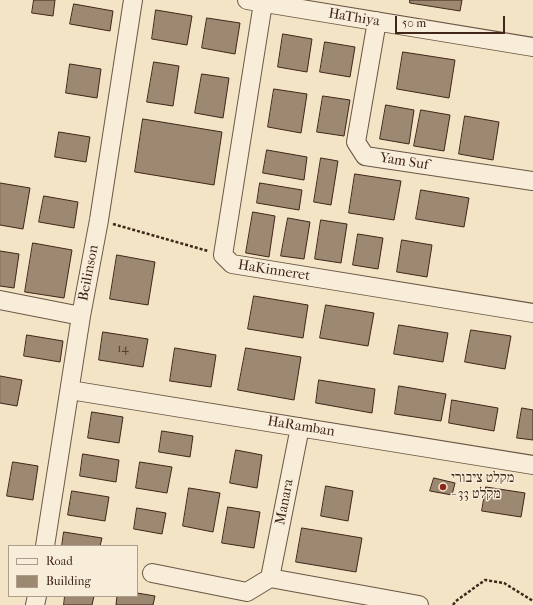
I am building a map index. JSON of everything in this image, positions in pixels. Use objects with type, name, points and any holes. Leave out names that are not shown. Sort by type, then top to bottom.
[{"type":"street","name":"Beilinson","points":[[45,545],[81,316],[99,220],[133,0]]},
{"type":"street","name":"HaThiya","points":[[255,1],[533,47]]},
{"type":"street","name":"HaKinneret","points":[[255,1],[223,256],[232,264],[533,313]]},
{"type":"street","name":"Yam Suf","points":[[377,21],[356,142],[365,156],[533,181]]},
{"type":"street","points":[[0,300],[81,316]]},
{"type":"street","name":"HaRamban","points":[[70,390],[533,465]]},
{"type":"street","name":"Manara","points":[[270,578],[300,427]]},
{"type":"street","points":[[152,573],[247,592],[270,578],[419,605]]},
{"type":"path","points":[[99,220],[223,256]]},
{"type":"path","points":[[453,605],[456,601],[485,580],[504,583],[533,600]]},
{"type":"building","points":[[34,0],[55,0],[53,16],[32,13]]},
{"type":"building","points":[[410,0],[462,0],[460,11],[410,3]]},
{"type":"building","points":[[74,4],[113,11],[110,31],[70,24]]},
{"type":"building","points":[[156,10],[192,16],[187,45],[152,39]]},
{"type":"building","points":[[207,18],[240,23],[235,54],[202,48]]},
{"type":"building","points":[[283,34],[312,39],[307,72],[278,67]]},
{"type":"building","points":[[325,42],[355,47],[350,77],[320,72]]},
{"type":"building","points":[[403,52],[455,60],[449,98],[397,89]]},
{"type":"building","points":[[154,62],[179,66],[173,106],[147,102]]},
{"type":"building","points":[[70,64],[101,69],[97,98],[66,93]]},
{"type":"building","points":[[202,74],[229,78],[223,118],[195,113]]},
{"type":"building","points":[[274,89],[307,94],[301,133],[268,127]]},
{"type":"building","points":[[323,96],[350,100],[344,136],[317,132]]},
{"type":"building","points":[[386,105],[414,110],[409,144],[380,139]]},
{"type":"building","points":[[421,110],[450,115],[444,151],[414,146]]},
{"type":"building","points":[[465,116],[499,122],[493,160],[459,154]]},
{"type":"building","points":[[143,119],[222,132],[214,185],[135,172]]},
{"type":"building","points":[[59,132],[90,137],[86,162],[55,157]]},
{"type":"building","points":[[267,150],[307,157],[304,180],[263,173]]},
{"type":"building","points":[[321,158],[338,161],[331,205],[314,202]]},
{"type":"building","points":[[355,174],[401,181],[394,220],[349,213]]},
{"type":"building","points":[[0,183],[30,188],[23,229],[0,225]]},
{"type":"building","points":[[260,183],[302,190],[299,210],[257,203]]},
{"type":"building","points":[[421,190],[469,198],[464,227],[416,219]]},
{"type":"building","points":[[44,196],[78,202],[74,228],[39,222]]},
{"type":"building","points":[[253,212],[275,216],[269,257],[246,253]]},
{"type":"building","points":[[288,218],[310,222],[304,259],[281,256]]},
{"type":"building","points":[[321,220],[347,224],[341,263],[315,259]]},
{"type":"building","points":[[358,234],[383,238],[378,269],[353,265]]},
{"type":"building","points":[[402,240],[432,245],[427,277],[397,272]]},
{"type":"building","points":[[33,243],[72,250],[64,298],[25,292]]},
{"type":"building","points":[[0,251],[19,254],[14,288],[0,286]]},
{"type":"building","points":[[117,255],[155,262],[148,305],[110,299]]},
{"type":"building","points":[[254,296],[308,305],[303,338],[248,329]]},
{"type":"building","points":[[326,305],[374,313],[368,346],[320,338]]},
{"type":"building","points":[[399,325],[448,333],[443,362],[394,354]]},
{"type":"building","points":[[471,330],[511,336],[505,369],[465,362]]},
{"type":"building","points":[[103,332],[148,339],[143,367],[99,360]]},
{"type":"building","points":[[27,335],[63,341],[60,362],[24,356]]},
{"type":"building","points":[[175,348],[216,355],[211,387],[170,381]]},
{"type":"building","points":[[246,348],[301,357],[294,400],[238,390]]},
{"type":"building","points":[[0,376],[22,380],[17,406],[0,403]]},
{"type":"building","points":[[319,380],[375,389],[372,413],[316,403]]},
{"type":"building","points":[[399,386],[446,394],[441,421],[395,414]]},
{"type":"building","points":[[452,400],[498,408],[494,431],[449,423]]},
{"type":"building","points":[[522,408],[533,410],[533,440],[517,438]]},
{"type":"building","points":[[92,412],[123,417],[119,443],[88,438]]},
{"type":"building","points":[[162,431],[193,436],[190,457],[159,452]]},
{"type":"building","points":[[236,450],[262,455],[257,488],[230,483]]},
{"type":"building","points":[[83,454],[119,460],[116,482],[80,476]]},
{"type":"building","points":[[13,462],[38,466],[33,500],[7,496]]},
{"type":"building","points":[[140,462],[172,467],[167,493],[136,488]]},
{"type":"building","name":"מקלט ציבורי - מקלט 33","points":[[434,478],[455,483],[452,495],[430,491]]},
{"type":"building","points":[[326,486],[353,491],[348,521],[321,516]]},
{"type":"building","points":[[486,487],[525,493],[521,517],[482,511]]},
{"type":"building","points":[[189,488],[220,493],[213,532],[183,526]]},
{"type":"building","points":[[72,491],[109,497],[105,521],[68,515]]},
{"type":"building","points":[[228,507],[260,512],[254,548],[222,543]]},
{"type":"building","points":[[137,508],[166,513],[162,534],[134,529]]},
{"type":"building","points":[[302,528],[362,538],[356,572],[296,562]]},
{"type":"building","points":[[64,532],[102,538],[100,545],[62,545]]},
{"type":"building","points":[[138,593],[155,596],[153,605],[116,605],[117,597],[138,597]]},
{"type":"building","points":[[65,597],[94,597],[92,605],[64,605]]},
{"type":"place","name":"מקלט ציבורי - מקלט 33","points":[[443,487]]}]
